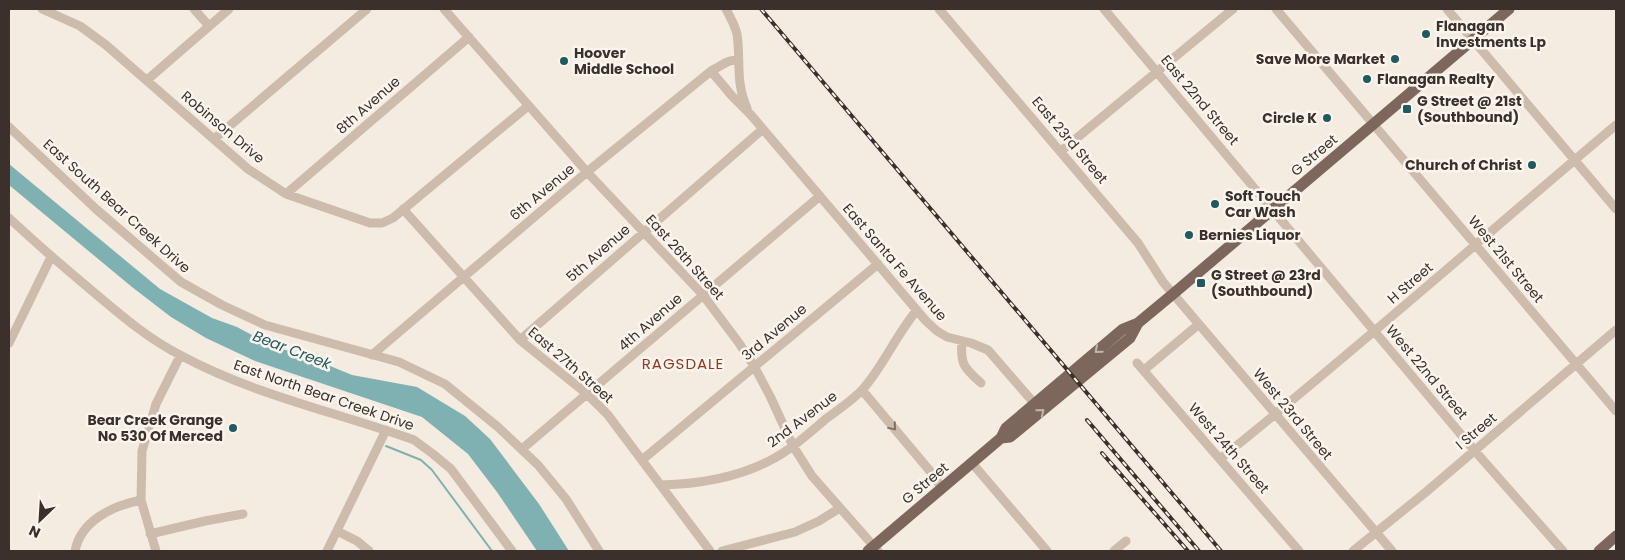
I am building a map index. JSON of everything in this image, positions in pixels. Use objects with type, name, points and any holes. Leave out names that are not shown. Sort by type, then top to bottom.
[{"type":"main road","name":"G Street","points":[[873,550],[1001,438],[1006,428],[1034,403],[1123,329],[1138,323],[1174,294],[1509,9]]},
{"type":"main road","name":"G Street","points":[[1001,438],[1010,437],[1130,338],[1138,323]]},
{"type":"main road","points":[[1599,551],[1616,536]]},
{"type":"street","name":"Robinson Drive","points":[[42,9],[80,26],[106,45],[248,169],[286,194],[370,223],[394,218],[402,209],[528,106]]},
{"type":"street","points":[[194,9],[208,26]]},
{"type":"street","points":[[147,80],[229,9]]},
{"type":"street","points":[[214,139],[367,9]]},
{"type":"street","name":"East 26th Street","points":[[444,9],[586,172],[703,294],[754,366],[793,446],[812,476],[873,550]]},
{"type":"street","name":"East Santa Fe Avenue","points":[[726,9],[733,21],[737,34],[737,59],[741,93],[751,115]]},
{"type":"street","name":"East 23rd Street","points":[[939,9],[1138,243],[1157,274],[1174,294]]},
{"type":"street","name":"East 22nd Street","points":[[1104,9],[1273,209]]},
{"type":"street","points":[[1061,151],[1233,9]]},
{"type":"street","name":"West 21st Street","points":[[1276,9],[1616,411]]},
{"type":"street","points":[[1447,9],[1616,209]]},
{"type":"street","name":"8th Avenue","points":[[286,194],[468,37]]},
{"type":"street","name":"6th Avenue","points":[[372,355],[586,172],[711,71],[737,59]]},
{"type":"street","name":"East Santa Fe Avenue","points":[[711,71],[937,331],[951,338],[978,345],[990,353],[1034,403]]},
{"type":"street","name":"H Street","points":[[1220,459],[1375,332],[1616,125]]},
{"type":"street","name":"East South Bear Creek Drive","points":[[9,127],[96,209],[181,282],[222,305],[265,325],[412,368],[445,384],[498,427],[538,465],[566,499],[599,551]]},
{"type":"street","name":"5th Avenue","points":[[520,340],[763,129]]},
{"type":"street","name":"4th Avenue","points":[[522,449],[820,196]]},
{"type":"street","name":"East 27th Street","points":[[402,209],[520,340],[587,394],[608,415],[710,551]]},
{"type":"street","name":"West 22nd Street","points":[[1273,209],[1474,450],[1563,551]]},
{"type":"street","name":"East North Bear Creek Drive","points":[[9,218],[134,326],[180,356],[275,396],[414,440],[451,469],[512,551]]},
{"type":"street","points":[[9,343],[52,257]]},
{"type":"street","name":"3rd Avenue","points":[[642,460],[878,264]]},
{"type":"street","name":"West 23rd Street","points":[[1174,294],[1392,551]]},
{"type":"street","name":"2nd Avenue","points":[[661,485],[702,482],[730,475],[770,461],[793,446],[862,390],[882,364],[904,325],[917,310]]},
{"type":"street","points":[[1144,370],[1199,324]]},
{"type":"street","name":"I Street","points":[[1353,551],[1616,330]]},
{"type":"street","points":[[962,341],[962,361],[981,383]]},
{"type":"street","points":[[156,551],[141,500],[142,451],[156,404],[180,356]]},
{"type":"street","name":"West 24th Street","points":[[1137,362],[1299,551]]},
{"type":"street","points":[[862,390],[942,489]]},
{"type":"street","points":[[327,551],[386,430]]},
{"type":"street","points":[[972,463],[1047,551]]},
{"type":"street","points":[[75,551],[83,534],[98,517],[120,504],[141,500]]},
{"type":"street","points":[[722,551],[795,532],[819,521],[840,508]]},
{"type":"street","points":[[150,534],[205,520],[243,514]]},
{"type":"street","points":[[337,531],[357,541],[369,551]]},
{"type":"street","points":[[1114,551],[1126,541]]},
{"type":"water","points":[[9,164],[160,289],[212,318],[237,327],[270,345],[308,357],[352,375],[417,387],[465,416],[490,439],[539,504],[569,551],[537,551],[497,492],[468,454],[422,417],[255,361],[206,338],[171,317],[9,185]]},
{"type":"waterway","points":[[386,446],[421,460],[432,470],[492,551]]},
{"type":"railway","points":[[761,9],[1221,551]]},
{"type":"railway","points":[[1087,420],[1199,551]]},
{"type":"railway","points":[[1102,453],[1188,551]]},
{"type":"place","name":"Flanagan Investments Lp","points":[[1426,34]]},
{"type":"place","name":"Save More Market","points":[[1395,59]]},
{"type":"place","name":"Hoover Middle School","points":[[564,61]]},
{"type":"place","name":"Flanagan Realty","points":[[1367,79]]},
{"type":"place","name":"G Street @ 21st (Southbound)","points":[[1407,109]]},
{"type":"place","name":"Circle K","points":[[1327,118]]},
{"type":"place","name":"Church of Christ","points":[[1532,165]]},
{"type":"place","name":"Soft Touch Car Wash","points":[[1215,204]]},
{"type":"place","name":"Bernies Liquor","points":[[1189,235]]},
{"type":"place","name":"G Street @ 23rd (Southbound)","points":[[1201,283]]},
{"type":"place","name":"Bear Creek Grange No 530 Of Merced","points":[[233,428]]},
{"type":"district","name":"RAGSDALE","points":[[683,364]]},
{"type":"water label","name":"Bear Creek","points":[[292,350]]}]
